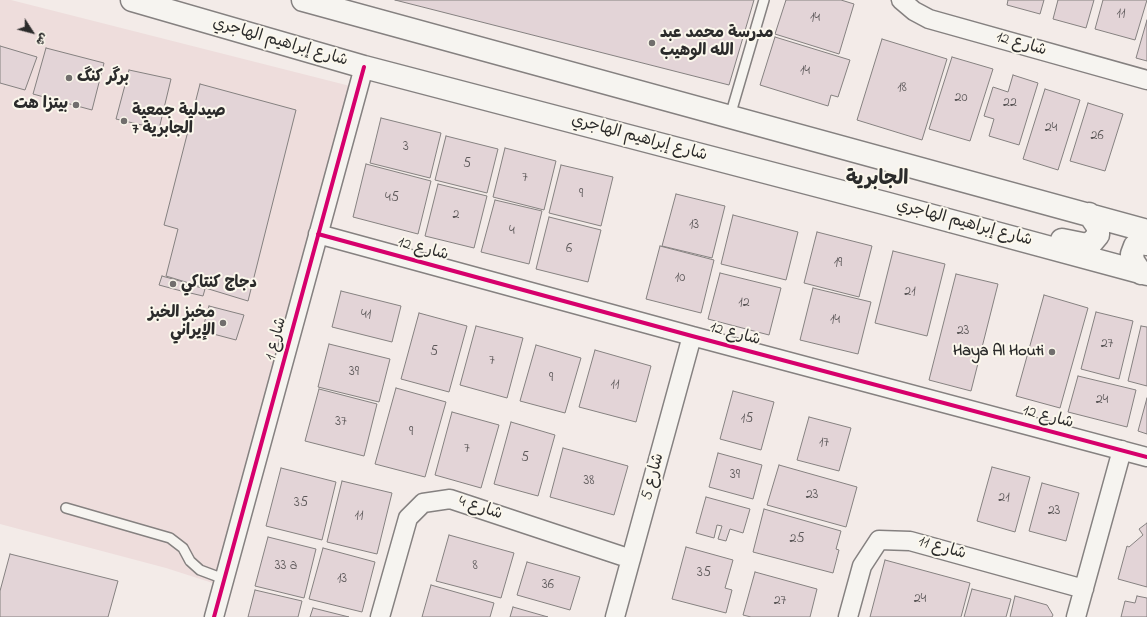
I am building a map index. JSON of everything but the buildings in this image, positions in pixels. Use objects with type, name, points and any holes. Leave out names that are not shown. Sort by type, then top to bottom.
[{"type":"main road","name":"شارع إبراهيم الهاجري","points":[[132,0],[364,67],[888,204],[1144,273]]},
{"type":"main road","points":[[303,0],[1147,231]]},
{"type":"main road","points":[[888,204],[1086,246],[1098,235],[1098,227],[1089,214]]},
{"type":"main road","points":[[1144,273],[1133,261],[1132,254],[1135,246],[1144,243],[1147,244]]},
{"type":"street","name":"شارع 12","points":[[901,0],[914,12],[929,19],[1147,80]]},
{"type":"street","name":"شارع 1","points":[[214,617],[364,67]]},
{"type":"street","name":"شارع 12","points":[[318,234],[692,336],[1147,457]]},
{"type":"street","name":"شارع 5","points":[[615,617],[692,336]]},
{"type":"street","points":[[1076,617],[1122,450]]},
{"type":"street","name":"شارع 4","points":[[380,617],[408,518],[423,502],[450,499],[631,559]]},
{"type":"street","name":"شارع 11","points":[[848,617],[862,566],[879,540],[910,540],[1084,589]]},
{"type":"lane","points":[[730,116],[764,0]]},
{"type":"lane","points":[[66,508],[170,538],[182,548],[190,560],[200,570],[224,579]]},
{"type":"shaded area","points":[[0,0],[11,0],[358,88],[222,586],[166,568],[0,524]]},
{"type":"cycle path","points":[[214,617],[364,67]]},
{"type":"cycle path","points":[[318,234],[692,336],[1147,457]]},
{"type":"place","name":"مدرسة محمد عبد الله الوهيب","points":[[652,43]]},
{"type":"place","name":"برگر كنگ","points":[[69,78]]},
{"type":"place","name":"بيتزا هت","points":[[76,105]]},
{"type":"place","name":"صيدلية جمعية الجابرية 7","points":[[124,121]]},
{"type":"place","name":"دجاج كنتاكي","points":[[173,284]]},
{"type":"place","name":"مخبز الخبز الإيراني","points":[[223,323]]},
{"type":"place","name":"Haya Al Houti","points":[[1052,352]]},
{"type":"district","name":"الجابرية","points":[[877,181]]}]
